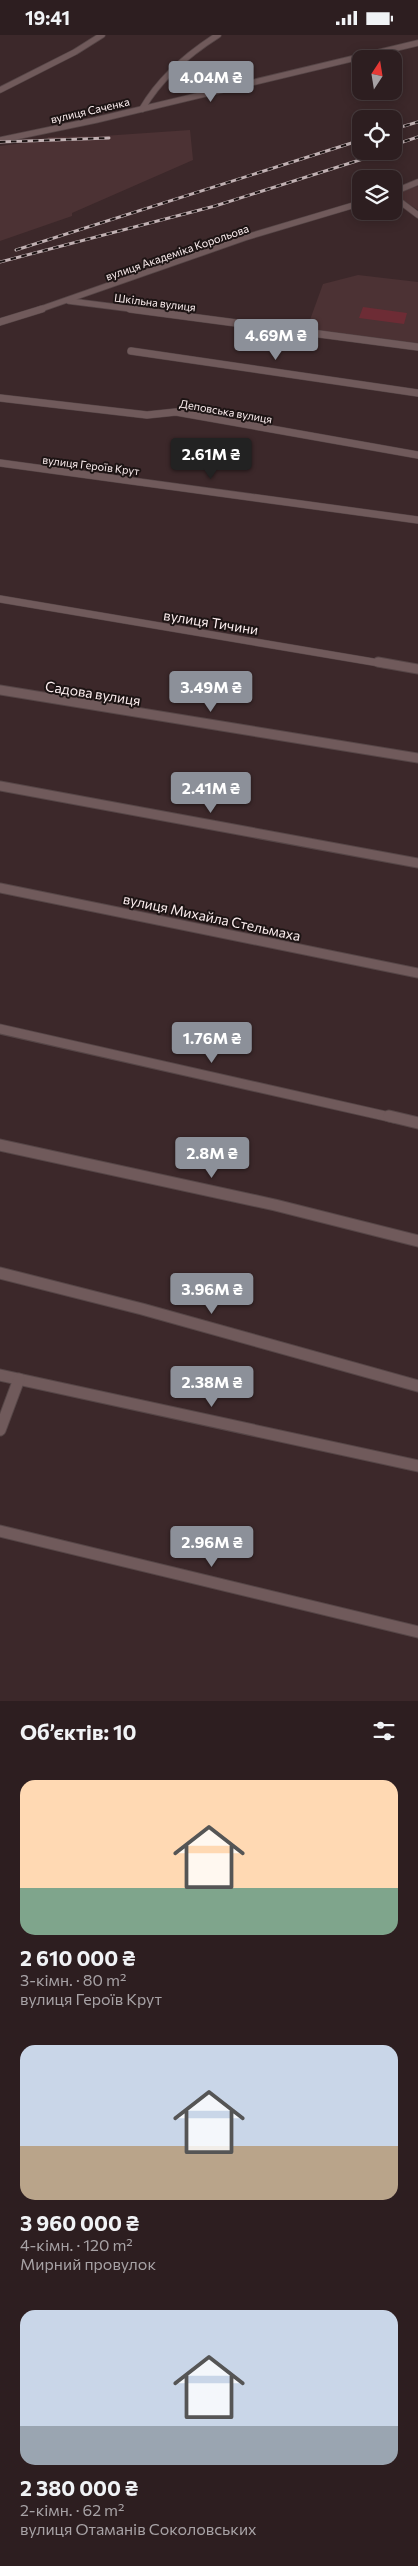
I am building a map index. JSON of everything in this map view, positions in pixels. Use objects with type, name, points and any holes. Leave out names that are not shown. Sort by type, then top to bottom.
[{"type":"street","points":[[0,89],[75,52],[102,35]]},
{"type":"street","points":[[142,109],[146,101],[176,69],[218,35]]},
{"type":"street","name":"вулиця Саченка","points":[[0,140],[142,109],[418,43]]},
{"type":"street","points":[[402,189],[418,182]]},
{"type":"street","points":[[402,203],[418,215]]},
{"type":"street","name":"вулиця Академіка Корольова","points":[[0,322],[68,301],[248,237],[352,206]]},
{"type":"street","name":"Шкільна вулиця","points":[[68,301],[418,347]]},
{"type":"street","points":[[130,351],[418,393]]},
{"type":"street","name":"Деповська вулиця","points":[[0,397],[147,415],[176,412],[418,455]]},
{"type":"street","name":"вулиця Героїв Крут","points":[[0,463],[418,520]]},
{"type":"street","name":"вулиця Тичини","points":[[0,599],[418,669]]},
{"type":"street","name":"Садова вулиця","points":[[0,690],[418,758]]},
{"type":"street","points":[[0,786],[418,863]]},
{"type":"street","name":"вулиця Михайла Стельмаха","points":[[0,888],[418,973]]},
{"type":"street","points":[[0,1029],[418,1123]]},
{"type":"street","points":[[0,1145],[275,1205],[418,1241]]},
{"type":"street","points":[[0,1273],[142,1309],[418,1386]]},
{"type":"street","points":[[0,1375],[418,1466]]},
{"type":"street","points":[[0,1430],[19,1379]]},
{"type":"street","points":[[0,1531],[418,1632]]},
{"type":"shaded area","points":[[190,130],[193,160],[72,213],[72,216],[0,241],[0,146],[47,140],[48,137],[103,136]]},
{"type":"shaded area","points":[[418,186],[418,210],[402,200],[403,191]]},
{"type":"shaded area","points":[[358,275],[418,282],[418,346],[306,331],[323,284]]},
{"type":"shaded area","points":[[363,307],[407,313],[404,324],[359,318]]},
{"type":"railway","points":[[402,127],[418,122]]},
{"type":"railway","points":[[402,142],[418,137]]},
{"type":"railway","points":[[0,142],[109,138]]},
{"type":"railway","points":[[16,250],[352,143]]},
{"type":"railway","points":[[0,262],[215,206],[360,160]]}]
